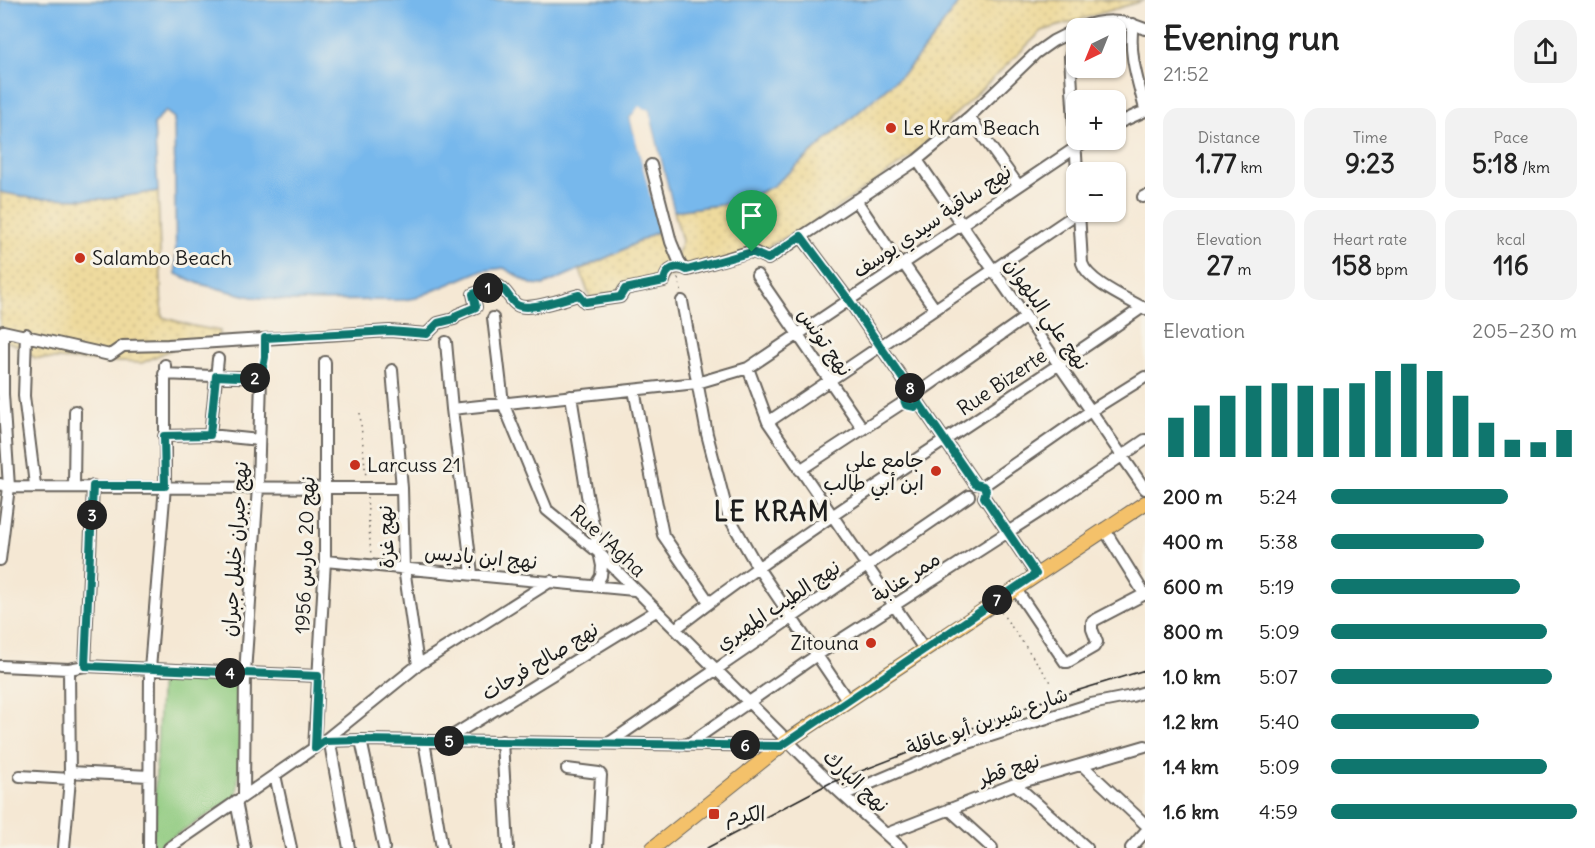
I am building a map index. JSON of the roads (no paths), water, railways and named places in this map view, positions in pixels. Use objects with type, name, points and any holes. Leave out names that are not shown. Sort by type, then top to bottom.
[{"type":"main road","points":[[654,848],[784,743],[1145,503]]},
{"type":"street","points":[[1126,23],[1145,29]]},
{"type":"street","points":[[1126,119],[1145,110],[1133,60],[1131,41],[1133,24]]},
{"type":"street","points":[[0,560],[5,485],[2,394],[3,331],[26,334],[110,355],[123,346],[390,331],[427,334],[438,323],[454,319],[457,315],[476,307],[473,294],[497,285],[503,287],[513,302],[520,307],[532,307],[579,295],[585,302],[620,297],[625,289],[663,281],[669,270],[679,267],[688,270],[752,252],[768,259],[917,160],[969,117],[1036,52],[1066,35]]},
{"type":"street","points":[[969,117],[1017,184]]},
{"type":"street","name":"نهج ساقية سيدي يوسف","points":[[452,409],[697,383],[748,368],[1070,150]]},
{"type":"street","name":"نهج علي البلهوان","points":[[917,160],[1145,489]]},
{"type":"street","points":[[651,165],[679,267]]},
{"type":"street","points":[[856,200],[935,309]]},
{"type":"street","points":[[768,422],[1066,221]]},
{"type":"street","points":[[1080,222],[1084,270],[1094,279],[1144,308]]},
{"type":"street","points":[[801,236],[916,395],[1036,574]]},
{"type":"street","name":"نهج تونس","points":[[757,275],[863,429]]},
{"type":"street","points":[[682,301],[707,434],[728,515],[758,568],[848,701]]},
{"type":"street","name":"Rue Bizerte","points":[[675,629],[709,602],[832,516],[1144,308]]},
{"type":"street","points":[[800,470],[904,402],[912,407],[916,395],[1026,317]]},
{"type":"street","name":"Rue l'Agha","points":[[493,318],[503,403],[548,510],[598,552],[749,703],[784,743]]},
{"type":"street","points":[[26,334],[24,396],[35,485]]},
{"type":"street","points":[[446,342],[472,573]]},
{"type":"street","points":[[210,435],[218,359]]},
{"type":"street","name":"نهج 20 مارس 1956","points":[[325,362],[325,561],[318,676],[323,746],[349,848]]},
{"type":"street","points":[[748,368],[768,422],[924,649]]},
{"type":"street","points":[[149,848],[150,669],[165,486],[165,369],[216,376]]},
{"type":"street","name":"نهج غزة","points":[[392,370],[402,488],[404,568],[418,665]]},
{"type":"street","name":"نهج جبران خليل جبران","points":[[216,376],[261,378],[258,487],[245,673],[240,798],[246,848]]},
{"type":"street","points":[[981,489],[1092,410],[1145,377]]},
{"type":"street","points":[[634,390],[663,535],[709,602]]},
{"type":"street","points":[[2,394],[24,396]]},
{"type":"street","points":[[571,396],[603,571],[595,586]]},
{"type":"street","points":[[74,486],[75,411]]},
{"type":"street","points":[[164,436],[210,435],[259,440]]},
{"type":"street","name":"ممر عنابة","points":[[687,745],[818,655],[1145,440]]},
{"type":"street","points":[[5,485],[402,488]]},
{"type":"street","points":[[85,666],[93,486]]},
{"type":"street","name":"نهج الطيب المهيري","points":[[608,744],[969,496],[977,501],[981,489]]},
{"type":"street","points":[[1015,588],[1065,662],[1094,647],[1096,642],[1092,622],[1145,594],[1104,529]]},
{"type":"street","name":"نهج ابن باديس","points":[[325,561],[634,590]]},
{"type":"street","points":[[169,848],[240,798],[323,746],[418,665],[551,581]]},
{"type":"street","name":"نهج صالح فرحات","points":[[443,741],[656,611]]},
{"type":"street","points":[[0,666],[69,669],[85,666],[318,676]]},
{"type":"street","points":[[64,848],[70,776],[69,669]]},
{"type":"street","name":"شارع شيرين أبو عاقلة","points":[[843,795],[958,746],[1091,704],[1145,692]]},
{"type":"street","points":[[323,746],[361,740],[687,745],[784,743]]},
{"type":"street","points":[[361,740],[384,848]]},
{"type":"street","points":[[424,741],[442,848]]},
{"type":"street","points":[[502,741],[508,848]]},
{"type":"street","name":"نهج البارك","points":[[784,743],[901,848]]},
{"type":"street","name":"نهج قطر","points":[[886,834],[1015,784],[1145,746]]},
{"type":"street","points":[[1082,765],[1145,824]]},
{"type":"street","points":[[567,769],[601,775],[597,848]]},
{"type":"street","points":[[275,775],[291,848]]},
{"type":"street","points":[[20,776],[148,776]]},
{"type":"street","points":[[1015,784],[1087,848]]},
{"type":"street","points":[[949,809],[992,848]]},
{"type":"street","points":[[1131,848],[1145,832]]},
{"type":"water","points":[[0,0],[960,0],[906,71],[773,186],[740,202],[674,211],[649,110],[639,107],[630,118],[660,230],[617,253],[544,285],[531,284],[504,268],[480,271],[416,298],[403,300],[289,301],[252,297],[200,284],[176,274],[174,118],[165,111],[154,124],[158,191],[108,199],[31,198],[0,192]]},
{"type":"tram line","points":[[707,848],[830,783],[1040,702],[1145,670]]},
{"type":"place","name":"Le Kram Beach","points":[[891,128]]},
{"type":"place","name":"Salambo Beach","points":[[80,258]]},
{"type":"place","name":"Larcuss 21","points":[[355,465]]},
{"type":"place","name":"جامع علي ابن أبي طالب","points":[[936,471]]},
{"type":"place","name":"Zitouna","points":[[871,643]]},
{"type":"place","name":"الكرم","points":[[714,814]]},
{"type":"district","name":"LE KRAM","points":[[772,512]]}]
